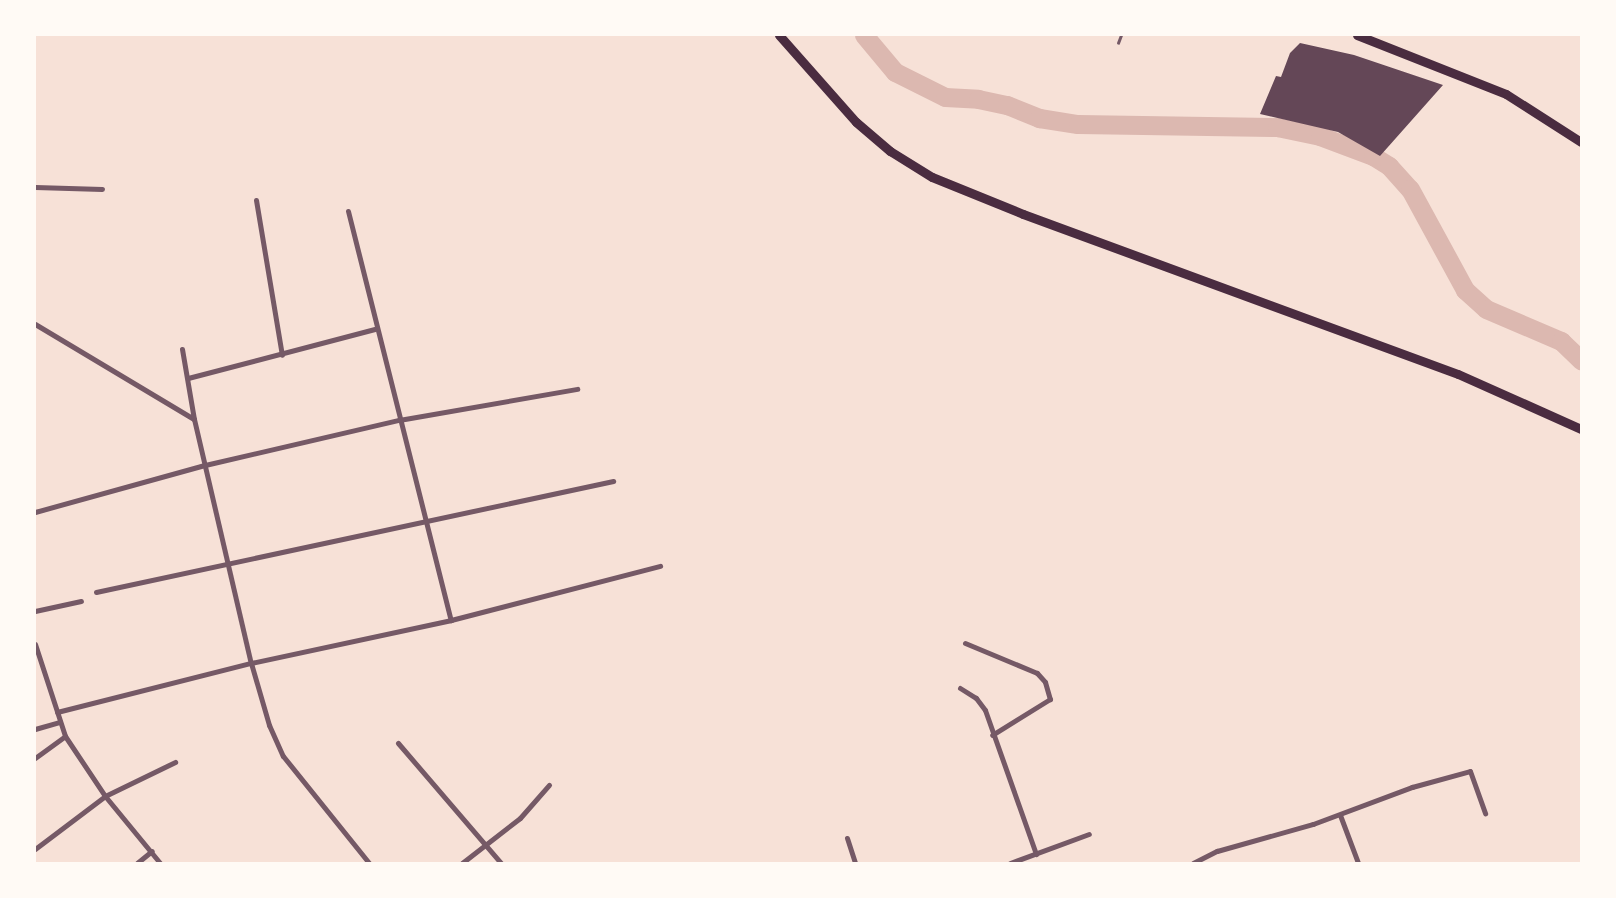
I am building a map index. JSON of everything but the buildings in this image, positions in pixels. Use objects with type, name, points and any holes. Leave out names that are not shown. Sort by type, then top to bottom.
[{"type":"main road","points":[[779,35],[856,122],[890,151],[932,177],[1059,228],[1458,374],[1581,429]]},
{"type":"main road","points":[[1357,35],[1506,94],[1581,142]]},
{"type":"street","points":[[35,187],[102,189]]},
{"type":"street","points":[[256,200],[282,355]]},
{"type":"street","points":[[348,211],[375,330],[451,620]]},
{"type":"street","points":[[35,324],[194,419]]},
{"type":"street","points":[[188,378],[375,330]]},
{"type":"street","points":[[182,349],[194,419],[227,563],[251,663],[269,726],[283,756],[369,863]]},
{"type":"street","points":[[35,512],[205,465],[399,420],[577,389]]},
{"type":"street","points":[[96,592],[613,481]]},
{"type":"street","points":[[57,712],[251,663],[451,620],[660,566]]},
{"type":"street","points":[[35,611],[81,601]]},
{"type":"street","points":[[965,643],[1038,673],[1050,699],[992,735]]},
{"type":"street","points":[[35,644],[36,652],[65,736],[105,796],[160,863]]},
{"type":"street","points":[[960,688],[976,698],[985,710],[992,735],[1036,854]]},
{"type":"street","points":[[35,729],[60,722]]},
{"type":"street","points":[[35,758],[65,736]]},
{"type":"street","points":[[398,743],[501,863]]},
{"type":"street","points":[[35,849],[105,796],[175,762]]},
{"type":"street","points":[[1193,863],[1217,851],[1340,815],[1412,787],[1470,771],[1484,813]]},
{"type":"street","points":[[462,863],[520,818],[549,785]]},
{"type":"street","points":[[1340,815],[1358,863]]},
{"type":"street","points":[[1010,863],[1088,834]]},
{"type":"street","points":[[846,838],[855,863]]},
{"type":"street","points":[[137,863],[152,851]]},
{"type":"lane","points":[[1118,43],[1121,35]]},
{"type":"waterway","points":[[864,35],[895,72],[945,97],[978,99],[1007,105],[1039,118],[1078,124],[1277,127],[1320,136],[1373,156],[1389,166],[1410,189],[1465,290],[1486,309],[1561,341],[1581,360]]}]
